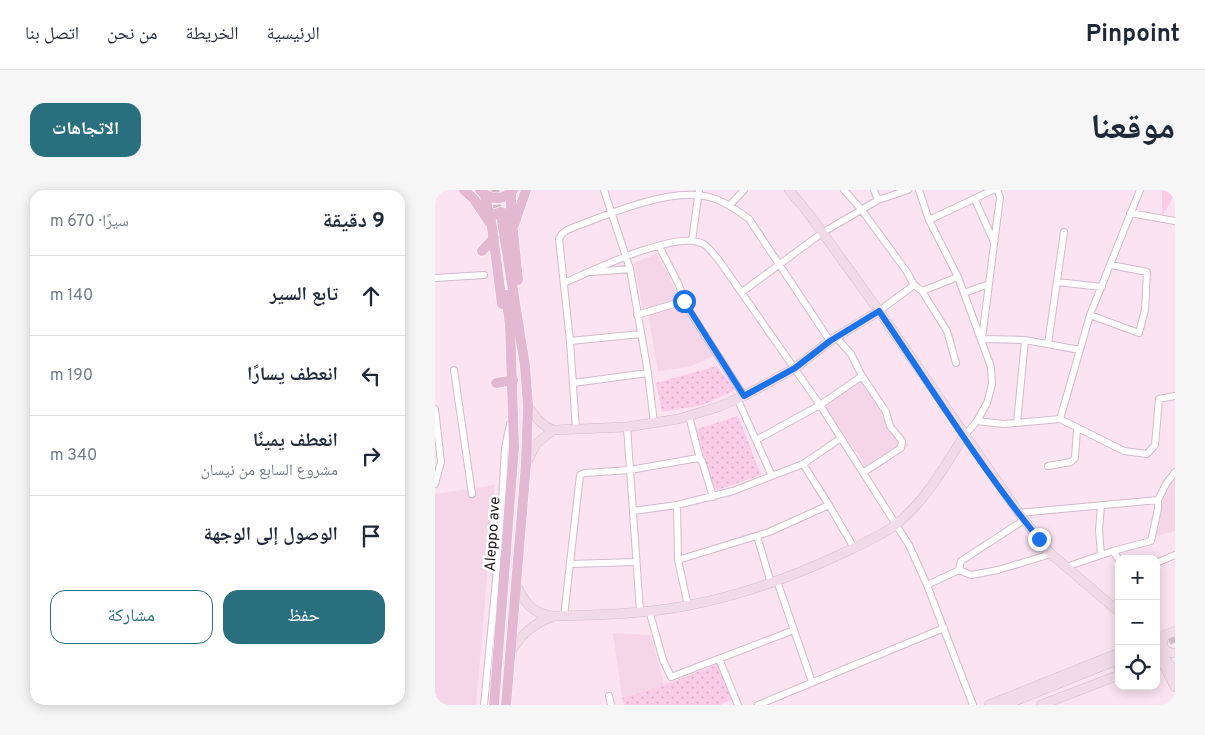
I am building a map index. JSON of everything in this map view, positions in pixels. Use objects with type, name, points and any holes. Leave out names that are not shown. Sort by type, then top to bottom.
[{"type":"main road","points":[[464,190],[499,222],[512,231]]},
{"type":"main road","points":[[525,366],[512,231],[526,190]]},
{"type":"main road","points":[[512,191],[494,238],[506,336],[512,364]]},
{"type":"main road","points":[[483,193],[498,198],[512,191]]},
{"type":"main road","points":[[483,193],[499,222],[525,366]]},
{"type":"main road","points":[[499,222],[510,324],[512,364]]},
{"type":"main road","points":[[482,251],[494,238]]},
{"type":"main road","name":"Aleppo ave","points":[[494,705],[514,447],[512,364]]},
{"type":"main road","name":"Aleppo ave","points":[[506,705],[526,464],[528,406],[525,366]]},
{"type":"main road","points":[[496,383],[513,380]]},
{"type":"street","points":[[604,190],[629,269],[648,374],[654,423]]},
{"type":"street","points":[[730,205],[744,190]]},
{"type":"street","points":[[789,190],[879,311],[1021,517],[1051,554],[1115,609]]},
{"type":"street","points":[[844,190],[861,209],[907,272],[914,285],[922,291],[947,331],[956,363]]},
{"type":"street","points":[[874,190],[878,200]]},
{"type":"street","points":[[742,292],[822,233],[861,209],[878,200],[908,190]]},
{"type":"street","points":[[516,584],[522,598],[529,607],[544,616],[644,611],[688,606],[774,582],[854,548],[897,524],[920,499],[964,436],[977,421],[987,403],[992,384],[991,367],[982,338],[957,277],[929,220],[919,190]]},
{"type":"street","points":[[929,220],[993,190]]},
{"type":"street","points":[[982,338],[1000,197],[997,190]]},
{"type":"street","points":[[1060,419],[1090,315],[1140,190]]},
{"type":"street","points":[[692,241],[699,192]]},
{"type":"street","points":[[576,429],[570,341],[558,243],[560,236],[567,230],[668,193],[699,192],[730,205],[749,219],[833,339],[851,354],[862,376],[886,412],[890,426],[902,441],[901,448],[864,472]]},
{"type":"street","points":[[975,200],[994,242]]},
{"type":"street","points":[[1130,213],[1175,221]]},
{"type":"street","points":[[1048,344],[1064,232]]},
{"type":"street","points":[[563,283],[625,255],[685,241],[705,245],[718,259],[795,368],[897,524],[909,545],[927,585],[973,705]]},
{"type":"street","points":[[659,246],[679,285],[684,301],[740,397],[756,440],[773,476]]},
{"type":"street","points":[[1090,315],[1139,333],[1145,310],[1147,272],[1111,265]]},
{"type":"street","points":[[589,272],[629,269]]},
{"type":"street","points":[[435,278],[484,274]]},
{"type":"street","points":[[922,291],[957,277]]},
{"type":"street","points":[[1057,282],[1102,287]]},
{"type":"street","points":[[964,293],[989,284]]},
{"type":"street","points":[[528,406],[538,420],[553,430],[627,427],[689,416],[719,407],[795,368],[833,339],[879,311],[914,285]]},
{"type":"street","points":[[637,314],[684,301]]},
{"type":"street","points":[[570,341],[641,334]]},
{"type":"street","points":[[982,338],[1025,340],[1080,350]]},
{"type":"street","points":[[1017,423],[1025,340]]},
{"type":"street","points":[[455,370],[472,494]]},
{"type":"street","points":[[573,383],[648,374]]},
{"type":"street","points":[[756,440],[820,405],[862,376]]},
{"type":"street","points":[[977,421],[1004,424],[1060,419],[1124,451],[1147,454],[1155,445],[1159,399],[1175,396]]},
{"type":"street","points":[[484,705],[500,538],[505,448],[514,400]]},
{"type":"street","points":[[435,409],[438,466],[435,484]]},
{"type":"street","points":[[689,416],[700,459],[713,497]]},
{"type":"street","points":[[627,427],[636,562],[644,611],[671,677],[794,630]]},
{"type":"street","points":[[1048,466],[1071,462],[1075,458],[1077,428]]},
{"type":"street","points":[[526,464],[536,444],[553,430]]},
{"type":"street","points":[[633,511],[677,505],[713,497],[773,476],[803,464],[841,438]]},
{"type":"street","points":[[564,616],[580,474],[585,472],[630,470],[695,458],[700,459]]},
{"type":"street","points":[[803,464],[854,548]]},
{"type":"street","points":[[1066,567],[1113,551],[1151,541],[1158,509],[1158,500],[1175,472]]},
{"type":"street","points":[[959,570],[961,561],[1021,517],[1158,500]]},
{"type":"street","points":[[677,505],[678,560],[688,606]]},
{"type":"street","points":[[678,560],[769,532],[829,505]]},
{"type":"street","points":[[1101,506],[1099,530],[1101,555]]},
{"type":"street","points":[[757,536],[812,682]]},
{"type":"street","points":[[1113,551],[1116,555]]},
{"type":"street","points":[[927,585],[959,570],[971,575],[998,570],[1051,554]]},
{"type":"street","points":[[1160,561],[1175,555]]},
{"type":"street","points":[[570,564],[636,562]]},
{"type":"street","points":[[509,656],[525,632],[542,620],[554,616]]},
{"type":"street","points":[[758,705],[944,628]]},
{"type":"street","points":[[1174,653],[1167,652],[1162,646],[1160,637],[1175,631]]},
{"type":"street","points":[[1160,655],[1174,653]]},
{"type":"street","points":[[989,705],[1115,655]]},
{"type":"street","points":[[1160,656],[1167,661],[1175,673]]},
{"type":"street","points":[[719,659],[738,705]]},
{"type":"street","points":[[1160,659],[1175,687]]},
{"type":"street","points":[[1005,705],[1115,668]]},
{"type":"street","points":[[1021,705],[1115,668]]},
{"type":"street","points":[[1041,705],[1115,668]]},
{"type":"street","points":[[609,696],[611,705]]},
{"type":"shaded area","points":[[1162,190],[1175,190],[1175,194],[1162,217]]},
{"type":"shaded area","points":[[656,254],[669,275],[678,299],[643,309],[634,263]]},
{"type":"shaded area","points":[[681,305],[714,356],[689,367],[658,371],[648,314]]},
{"type":"shaded area","points":[[717,366],[735,390],[703,405],[662,412],[656,383]]},
{"type":"shaded area","points":[[863,380],[909,446],[871,473],[825,407]]},
{"type":"shaded area","points":[[738,416],[761,475],[712,492],[697,429]]},
{"type":"shaded area","points":[[1175,477],[1175,531],[1153,537],[1163,495]]},
{"type":"shaded area","points":[[495,485],[476,705],[435,705],[435,494]]},
{"type":"shaded area","points":[[613,633],[651,635],[664,685],[622,698]]},
{"type":"shaded area","points":[[720,663],[733,699],[720,705],[624,705],[622,698],[664,685]]},
{"type":"tunnel","points":[[494,190],[498,221]]},
{"type":"tunnel","points":[[1160,644],[1175,638]]},
{"type":"route","points":[[684,301],[744,396],[795,368],[830,341],[879,311],[964,436],[1039,539]]}]
